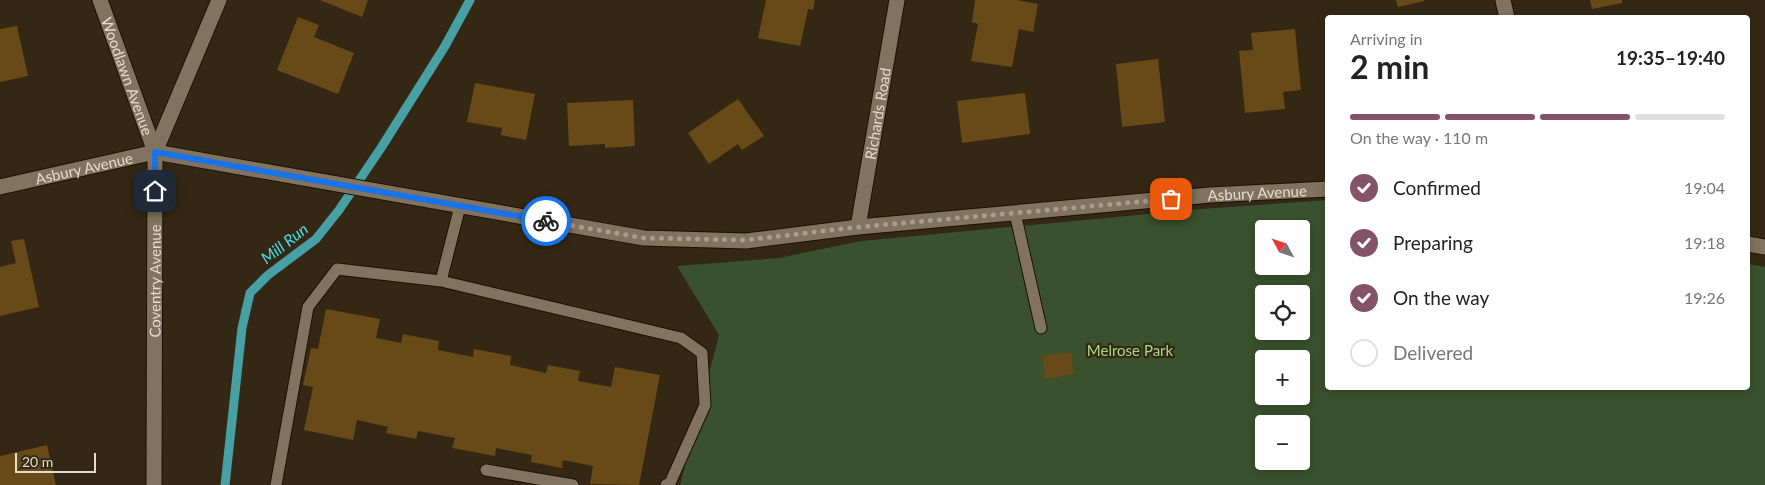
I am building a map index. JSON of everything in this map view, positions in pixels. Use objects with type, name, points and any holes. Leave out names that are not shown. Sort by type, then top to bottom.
[{"type":"street","name":"Woodlawn Avenue","points":[[100,0],[155,152]]},
{"type":"street","name":"Coventry Avenue","points":[[154,485],[155,152],[220,0]]},
{"type":"street","name":"Richards Road","points":[[858,227],[897,0]]},
{"type":"street","points":[[1503,0],[1506,15]]},
{"type":"street","name":"Asbury Avenue","points":[[0,187],[155,152],[644,238],[746,240],[858,227],[1015,213],[1210,196],[1325,189]]},
{"type":"street","points":[[1750,244],[1765,247]]},
{"type":"lane","points":[[441,281],[460,206]]},
{"type":"lane","points":[[1015,213],[1041,328]]},
{"type":"lane","points":[[276,485],[308,307],[336,269],[441,281],[681,338],[702,353],[706,405],[670,483],[666,485]]},
{"type":"lane","points":[[486,470],[573,485]]},
{"type":"green space","name":"Melrose Park","points":[[1325,200],[1325,390],[1750,390],[1750,264],[1765,267],[1765,485],[680,485],[719,335],[677,266],[779,258],[861,241],[1201,209]]},
{"type":"building","points":[[320,0],[368,0],[362,17]]},
{"type":"building","points":[[766,0],[815,0],[813,10],[808,9],[800,46],[758,38]]},
{"type":"building","points":[[975,0],[1017,0],[1038,4],[1033,32],[1019,29],[1012,67],[971,61],[978,24],[972,22]]},
{"type":"building","points":[[1396,0],[1424,0],[1424,1],[1398,7]]},
{"type":"building","points":[[1590,0],[1622,0],[1622,3],[1592,9]]},
{"type":"building","points":[[298,17],[319,25],[314,37],[354,53],[338,94],[277,70]]},
{"type":"building","points":[[17,26],[28,76],[0,82],[0,29]]},
{"type":"building","points":[[1295,29],[1301,90],[1283,92],[1285,109],[1245,113],[1239,51],[1253,50],[1251,33]]},
{"type":"building","points":[[1158,59],[1165,122],[1122,127],[1116,64]]},
{"type":"building","points":[[475,83],[535,94],[526,140],[501,135],[502,128],[467,122]]},
{"type":"building","points":[[1025,93],[1030,134],[962,143],[957,101]]},
{"type":"building","points":[[738,99],[764,136],[742,150],[738,144],[709,164],[688,133]]},
{"type":"building","points":[[633,100],[635,146],[605,148],[605,144],[569,146],[567,103]]},
{"type":"building","points":[[24,239],[39,307],[0,316],[0,267],[16,263],[11,241]]},
{"type":"building","points":[[326,309],[380,319],[376,338],[401,343],[403,334],[439,341],[438,350],[473,357],[474,349],[511,356],[510,365],[546,373],[548,365],[580,371],[578,381],[611,387],[615,367],[660,375],[639,485],[590,484],[593,466],[563,460],[562,468],[531,462],[532,455],[496,448],[495,456],[452,448],[455,438],[418,431],[416,439],[386,433],[388,427],[357,420],[353,440],[304,430],[313,387],[303,385],[311,348],[318,349]]},
{"type":"building","points":[[1071,352],[1074,374],[1045,379],[1042,356]]},
{"type":"building","points":[[47,445],[56,485],[0,485],[0,456]]},
{"type":"waterway","name":"Mill Run","points":[[225,485],[242,328],[250,293],[268,275],[316,239],[339,210],[381,148],[445,46],[470,0]]},
{"type":"way so far","points":[[546,221],[644,238],[746,240],[858,227],[1171,199]]},
{"type":"route","points":[[155,191],[155,152],[546,221]]}]
